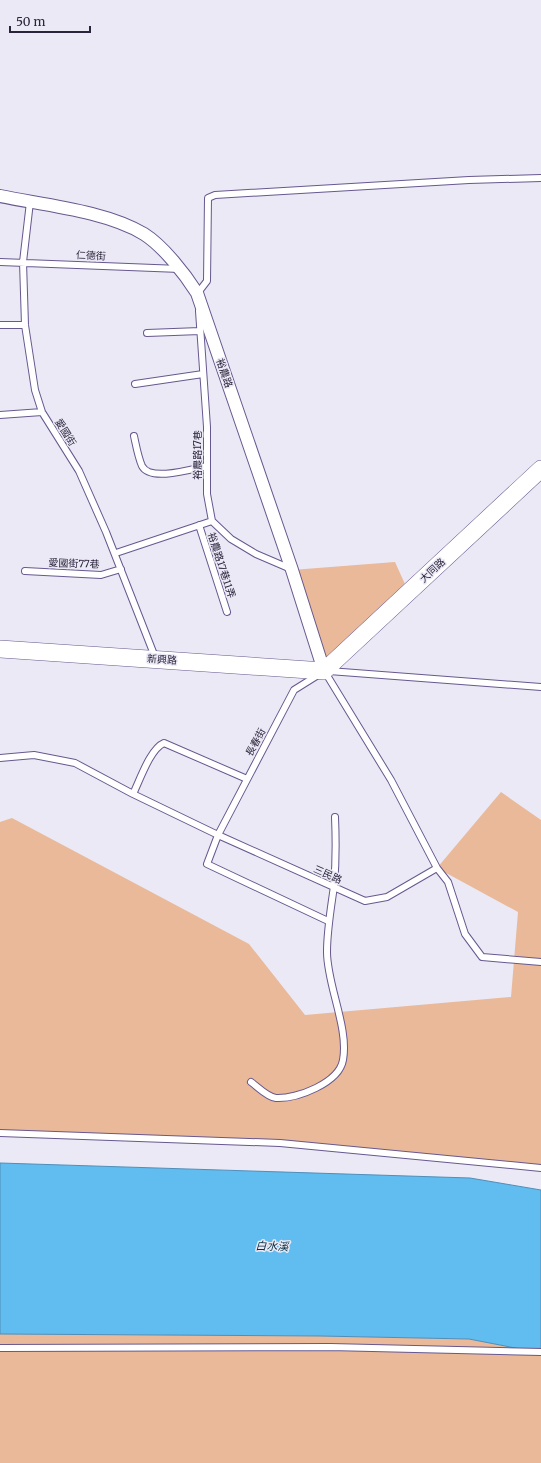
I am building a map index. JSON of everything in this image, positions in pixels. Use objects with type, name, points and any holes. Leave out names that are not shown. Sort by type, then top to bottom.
[{"type":"street","name":"裕農路","points":[[0,196],[113,219],[145,235],[182,270],[197,293],[292,570],[324,670]]},
{"type":"street","name":"大同路","points":[[324,670],[541,469]]},
{"type":"street","name":"新興路","points":[[0,649],[324,670]]},
{"type":"lane","points":[[197,293],[207,282],[208,198],[214,195],[469,180],[541,178]]},
{"type":"lane","name":"愛國街","points":[[30,202],[23,262],[25,325],[35,390],[42,412],[79,472],[116,553],[155,659]]},
{"type":"lane","name":"仁德街","points":[[0,262],[182,270]]},
{"type":"lane","name":"裕農路17巷","points":[[197,293],[207,426],[208,506],[212,521]]},
{"type":"lane","points":[[0,326],[25,325]]},
{"type":"lane","points":[[148,333],[200,331]]},
{"type":"lane","points":[[135,384],[203,374]]},
{"type":"lane","points":[[0,415],[42,412]]},
{"type":"lane","points":[[134,436],[142,466],[148,472],[156,475],[207,466]]},
{"type":"lane","points":[[212,521],[238,543],[256,554],[292,570]]},
{"type":"lane","name":"裕農路17巷11弄","points":[[116,553],[212,521]]},
{"type":"lane","name":"裕農路17巷11弄","points":[[199,525],[227,612]]},
{"type":"lane","name":"愛國街77巷","points":[[25,571],[101,575],[121,569]]},
{"type":"lane","points":[[324,670],[541,687]]},
{"type":"lane","points":[[324,670],[391,780],[437,868],[448,882],[465,934],[482,958],[541,962]]},
{"type":"lane","name":"長春街","points":[[324,670],[294,690],[218,835],[207,864],[328,921]]},
{"type":"lane","points":[[134,794],[153,753],[158,745],[164,743],[247,779]]},
{"type":"lane","name":"三民路","points":[[0,758],[34,755],[75,763],[218,835],[365,901],[387,897],[437,868]]},
{"type":"lane","points":[[251,1082],[275,1098],[304,1093],[331,1080],[343,1061],[343,1040],[327,954],[328,921],[334,887],[337,847],[335,817]]},
{"type":"lane","points":[[0,1132],[280,1143],[541,1168]]},
{"type":"lane","points":[[0,1348],[330,1347],[541,1352]]},
{"type":"shaded area","points":[[395,562],[409,593],[325,667],[292,570]]},
{"type":"shaded area","points":[[501,792],[541,820],[541,1165],[239,1141],[0,1135],[0,822],[12,818],[249,944],[305,1015],[511,997],[518,912],[437,868]]},
{"type":"shaded area","points":[[0,1334],[320,1336],[469,1339],[541,1353],[541,1463],[0,1463]]},
{"type":"water","name":"白水溪","points":[[0,1163],[470,1178],[541,1190],[541,1353],[469,1339],[320,1336],[0,1334]]}]
